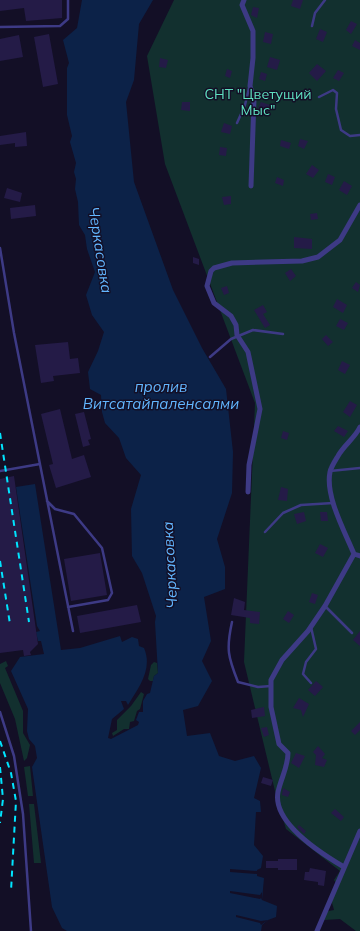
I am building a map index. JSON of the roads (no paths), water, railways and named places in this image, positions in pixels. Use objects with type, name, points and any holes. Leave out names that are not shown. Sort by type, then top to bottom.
[{"type":"street","points":[[244,0],[242,5],[253,31],[253,58],[250,86],[254,99],[251,186]]},
{"type":"street","points":[[248,492],[249,465],[260,409],[248,352],[237,335],[236,325],[231,316],[214,303],[208,286],[211,271],[214,268],[232,263],[302,261],[318,257],[340,240],[360,205]]},
{"type":"street","points":[[360,427],[358,432],[343,448],[330,472],[329,487],[333,503],[354,554],[360,556]]},
{"type":"street","points":[[344,867],[294,832],[278,803],[278,792],[288,764],[288,753],[279,744],[271,707],[271,680],[282,660],[311,627],[325,606],[354,554]]},
{"type":"street","points":[[317,931],[360,831]]},
{"type":"lane","points":[[0,27],[60,26],[68,19],[68,0]]},
{"type":"lane","points":[[312,26],[315,13],[325,0]]},
{"type":"lane","points":[[237,123],[245,105],[250,86]]},
{"type":"lane","points":[[319,97],[333,90],[337,93],[336,109],[341,130],[350,136],[360,135]]},
{"type":"lane","points":[[0,248],[14,333],[73,631]]},
{"type":"lane","points":[[210,358],[237,335],[253,330],[283,334]]},
{"type":"lane","points":[[0,471],[40,464]]},
{"type":"lane","points":[[330,472],[360,468]]},
{"type":"lane","points":[[47,501],[55,509],[74,514],[102,548],[112,593],[108,600],[68,607]]},
{"type":"lane","points":[[265,532],[283,513],[301,505],[333,503]]},
{"type":"lane","points":[[325,606],[352,633]]},
{"type":"lane","points":[[232,622],[228,640],[228,659],[238,682],[258,687],[271,686]]},
{"type":"lane","points":[[311,627],[316,649],[306,662],[303,674],[311,683]]},
{"type":"lane","points":[[0,712],[14,756],[23,814],[31,931]]},
{"type":"water","points":[[82,0],[153,0],[139,24],[134,80],[126,102],[134,182],[173,290],[202,348],[226,389],[233,452],[232,493],[217,539],[225,567],[225,589],[204,597],[211,641],[202,661],[212,681],[198,706],[183,710],[187,736],[210,733],[219,756],[235,761],[254,756],[261,768],[254,798],[260,801],[261,812],[256,812],[254,845],[263,856],[261,868],[257,870],[257,876],[264,878],[262,900],[277,906],[276,917],[268,920],[262,925],[261,931],[67,931],[62,928],[52,907],[32,767],[37,758],[35,746],[29,739],[27,731],[28,709],[11,671],[20,657],[44,654],[41,641],[38,641],[36,632],[40,631],[37,626],[16,487],[35,484],[61,650],[80,648],[120,636],[122,642],[132,637],[138,639],[139,646],[144,648],[147,663],[144,678],[128,705],[126,701],[121,701],[124,709],[112,719],[108,738],[111,739],[138,725],[139,722],[136,720],[139,712],[143,712],[143,701],[147,694],[150,693],[154,676],[158,673],[155,622],[156,616],[142,573],[132,556],[131,509],[141,475],[126,458],[119,438],[105,423],[102,412],[101,395],[90,389],[88,372],[98,351],[104,332],[92,315],[86,295],[95,272],[87,249],[85,235],[79,225],[78,202],[75,189],[76,179],[74,172],[76,163],[70,142],[72,136],[67,115],[67,68],[69,63],[63,40],[77,28]]},
{"type":"railway","points":[[0,433],[29,622]]},
{"type":"railway","points":[[0,561],[10,624]]},
{"type":"railway","points":[[0,741],[11,773],[16,801],[11,891]]},
{"type":"railway","points":[[0,767],[3,799],[0,823]]},
{"type":"park label","name":"СНТ \"Цветущий Мыс\"","points":[[258,102]]},
{"type":"water label","name":"Черкасовка","points":[[100,250]]},
{"type":"water label","name":"пролив Витсатайпаленсалми","points":[[161,396]]},
{"type":"water label","name":"Черкасовка","points":[[170,565]]}]
